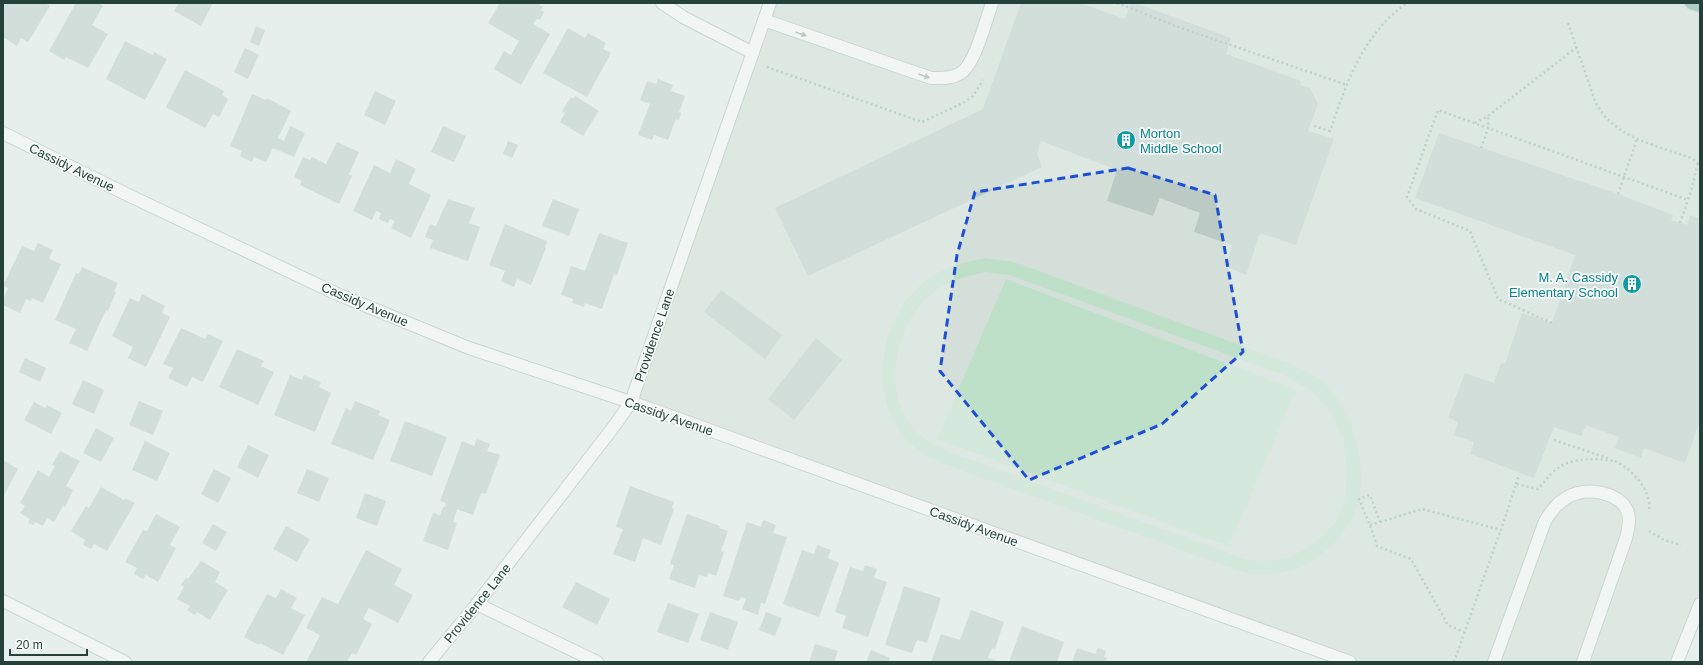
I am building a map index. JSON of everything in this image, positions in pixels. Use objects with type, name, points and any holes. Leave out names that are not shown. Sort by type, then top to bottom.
[{"type":"main road","points":[[1691,3],[1700,6]]},
{"type":"street","points":[[662,3],[683,17],[753,52]]},
{"type":"street","name":"Providence Lane","points":[[429,662],[477,604],[615,425],[631,402],[770,3]]},
{"type":"street","points":[[764,20],[931,78],[948,78],[961,73],[971,63],[992,3]]},
{"type":"street","name":"Cassidy Avenue","points":[[3,133],[128,195],[337,294],[469,348],[631,402],[1350,662]]},
{"type":"street","points":[[1494,662],[1545,521],[1554,507],[1566,497],[1582,493],[1608,494],[1618,500],[1627,511],[1629,525],[1626,538],[1583,662]]},
{"type":"street","points":[[3,601],[125,662]]},
{"type":"street","points":[[477,604],[596,662]]},
{"type":"street","points":[[1677,662],[1700,604]]},
{"type":"path","points":[[1117,3],[1181,28],[1347,85]]},
{"type":"path","points":[[1314,126],[1330,131],[1354,67],[1366,45],[1379,28],[1407,3]]},
{"type":"path","points":[[1568,23],[1591,92],[1599,110],[1607,120],[1617,128],[1637,139],[1689,157],[1698,162],[1700,166]]},
{"type":"path","points":[[1475,123],[1488,116],[1577,47]]},
{"type":"path","points":[[1552,322],[1498,299],[1470,231],[1416,209],[1407,197],[1438,110],[1688,200]]},
{"type":"path","points":[[1481,148],[1488,129],[1488,116]]},
{"type":"path","points":[[1618,194],[1637,139]]},
{"type":"path","points":[[1680,223],[1692,188],[1698,162]]},
{"type":"path","points":[[1516,484],[1538,489],[1555,470],[1576,460],[1596,459],[1616,462]]},
{"type":"path","points":[[1454,662],[1519,476]]},
{"type":"path","points":[[1380,522],[1370,495],[1359,499],[1377,546],[1411,559],[1448,625],[1464,632]]},
{"type":"path","points":[[1370,525],[1422,509],[1501,530]]},
{"type":"highlighted area","points":[[1128,168],[1215,195],[1243,352],[1162,424],[1029,480],[940,371],[957,255],[975,192]]},
{"type":"shaded area","points":[[770,3],[1691,3],[1700,6],[1700,604],[1677,662],[1350,662],[631,402]]},
{"type":"green space","points":[[985,258],[1013,262],[1039,271],[1289,363],[1321,380],[1341,404],[1351,424],[1359,454],[1361,478],[1360,497],[1352,517],[1336,542],[1312,561],[1299,567],[1284,572],[1269,574],[1245,573],[941,463],[911,444],[897,427],[888,408],[883,388],[883,366],[886,345],[893,324],[903,305],[916,289],[933,276],[958,265]],"holes":[[[985,272],[1009,275],[1284,375],[1312,391],[1332,414],[1344,442],[1347,471],[1345,499],[1337,520],[1323,536],[1304,550],[1290,557],[1269,561],[1248,560],[947,451],[923,437],[916,431],[904,414],[898,395],[895,375],[897,355],[903,335],[912,317],[924,301],[939,288],[950,282]]]},
{"type":"green space","points":[[1006,279],[1296,390],[1229,546],[937,439]]},
{"type":"building","points":[[3,3],[45,3],[50,6],[28,42],[21,38],[17,46],[3,37]]},
{"type":"building","points":[[76,3],[99,3],[103,6],[92,25],[108,34],[88,68],[66,57],[64,60],[49,51]]},
{"type":"building","points":[[179,3],[213,3],[201,26],[174,11]]},
{"type":"building","points":[[500,3],[536,3],[543,7],[541,10],[544,12],[540,20],[537,19],[533,24],[550,34],[521,85],[494,69],[504,51],[511,55],[519,41],[488,23]]},
{"type":"building","name":"Morton Middle School","points":[[1021,3],[1081,3],[1125,19],[1131,3],[1135,3],[1231,38],[1226,54],[1301,81],[1300,85],[1310,88],[1318,104],[1308,131],[1334,139],[1296,245],[1260,233],[1246,275],[1225,266],[1232,245],[1194,232],[1200,213],[1160,198],[1153,216],[1107,201],[1117,170],[1041,141],[1037,154],[1042,167],[808,276],[775,208],[983,109]]},
{"type":"building","points":[[256,26],[265,30],[259,46],[250,42]]},
{"type":"building","points":[[568,28],[585,38],[588,33],[606,43],[603,49],[611,53],[587,97],[543,73]]},
{"type":"building","points":[[125,41],[153,55],[154,52],[167,59],[145,100],[106,79]]},
{"type":"building","points":[[245,48],[259,55],[248,79],[234,72]]},
{"type":"building","points":[[185,70],[224,91],[222,95],[228,99],[219,117],[213,114],[205,128],[166,107]]},
{"type":"building","points":[[658,79],[673,85],[671,91],[685,96],[679,112],[681,113],[679,120],[676,119],[668,140],[654,135],[652,140],[638,135],[650,104],[640,100],[647,81],[656,84]]},
{"type":"building","points":[[375,91],[396,101],[385,125],[364,115]]},
{"type":"building","points":[[252,94],[266,100],[267,98],[291,111],[278,138],[284,141],[290,126],[305,133],[294,157],[273,148],[266,162],[254,157],[252,162],[240,156],[242,151],[230,146]]},
{"type":"building","points":[[575,96],[599,111],[583,136],[560,122],[565,113],[562,111],[571,97],[573,99]]},
{"type":"building","points":[[443,126],[466,136],[454,162],[431,152]]},
{"type":"building","name":"M. A. Cassidy Elementary School","points":[[1439,133],[1618,194],[1673,215],[1671,220],[1687,225],[1690,215],[1700,219],[1700,421],[1685,463],[1644,448],[1641,458],[1615,448],[1619,437],[1586,425],[1581,436],[1554,427],[1534,478],[1470,454],[1474,442],[1454,435],[1458,422],[1448,418],[1465,373],[1494,383],[1501,363],[1505,364],[1522,313],[1552,323],[1575,255],[1415,198]]},
{"type":"building","points":[[508,141],[518,145],[512,158],[503,154]]},
{"type":"building","points":[[337,142],[359,152],[349,174],[352,176],[339,204],[300,185],[302,181],[294,177],[303,157],[310,160],[312,157],[326,164]]},
{"type":"building","points":[[396,159],[416,169],[409,184],[431,195],[411,238],[391,228],[395,221],[390,219],[388,223],[379,219],[381,213],[376,211],[372,220],[353,211],[374,165],[390,173]]},
{"type":"building","points":[[448,199],[475,208],[469,223],[480,227],[468,261],[430,248],[433,240],[425,237],[430,224],[436,226]]},
{"type":"building","points":[[553,199],[579,209],[569,236],[542,226]]},
{"type":"building","points":[[505,224],[547,241],[546,248],[531,285],[517,279],[514,287],[501,281],[505,271],[489,265]]},
{"type":"building","points":[[599,233],[628,243],[617,275],[614,274],[602,309],[585,303],[584,307],[572,303],[573,299],[561,295],[571,266],[585,271]]},
{"type":"building","points":[[38,243],[53,250],[49,259],[61,264],[43,303],[32,298],[31,301],[26,299],[20,313],[3,305],[3,300],[8,288],[3,286],[22,246],[34,251]]},
{"type":"building","points":[[82,267],[118,283],[108,311],[106,310],[87,351],[69,343],[76,329],[55,320],[76,273],[79,274]]},
{"type":"building","points":[[721,290],[782,335],[765,359],[704,312]]},
{"type":"building","points":[[142,294],[165,306],[162,313],[170,317],[146,367],[128,358],[133,347],[112,336],[130,298],[139,302]]},
{"type":"building","points":[[181,328],[205,339],[208,334],[223,341],[203,382],[192,377],[187,387],[168,378],[173,368],[163,364]]},
{"type":"building","points":[[816,338],[842,360],[794,420],[768,399]]},
{"type":"building","points":[[237,349],[264,361],[261,366],[274,372],[258,405],[219,387]]},
{"type":"building","points":[[25,358],[46,368],[40,382],[19,372]]},
{"type":"building","points":[[290,375],[302,380],[304,375],[321,382],[319,387],[331,393],[315,432],[274,415]]},
{"type":"building","points":[[83,380],[104,390],[94,414],[72,404]]},
{"type":"building","points":[[139,401],[163,411],[153,435],[129,425]]},
{"type":"building","points":[[355,401],[380,411],[378,415],[390,420],[373,460],[331,444],[346,408],[351,411]]},
{"type":"building","points":[[34,402],[45,408],[47,405],[62,413],[51,434],[24,420]]},
{"type":"building","points":[[405,421],[447,437],[432,476],[390,461]]},
{"type":"building","points":[[96,428],[114,438],[101,462],[83,453]]},
{"type":"building","points":[[477,439],[490,444],[487,451],[500,455],[486,494],[481,493],[473,515],[457,509],[453,522],[457,523],[448,550],[423,541],[433,513],[440,515],[443,507],[445,507],[446,503],[440,501],[462,441],[474,446]]},
{"type":"building","points":[[145,441],[170,453],[157,481],[132,470]]},
{"type":"building","points":[[248,445],[269,455],[258,478],[237,467]]},
{"type":"building","points":[[60,451],[80,461],[66,486],[73,490],[65,507],[63,506],[54,522],[47,518],[43,526],[35,522],[33,525],[28,523],[30,519],[20,513],[25,506],[20,503],[38,470],[49,477],[55,466],[52,465]]},
{"type":"building","points":[[3,460],[18,469],[3,497]]},
{"type":"building","points":[[214,469],[231,478],[218,503],[201,494]]},
{"type":"building","points":[[307,469],[329,478],[319,502],[297,493]]},
{"type":"building","points":[[630,486],[674,502],[672,508],[674,509],[661,545],[643,538],[635,562],[613,554],[623,529],[616,527]]},
{"type":"building","points":[[101,487],[124,500],[125,498],[135,503],[107,551],[94,544],[91,549],[83,545],[85,540],[71,531],[86,506],[89,508]]},
{"type":"building","points":[[365,493],[386,501],[377,526],[356,518]]},
{"type":"building","points":[[156,514],[180,527],[170,545],[176,548],[158,582],[146,575],[143,579],[134,574],[137,568],[125,562],[143,530],[147,531]]},
{"type":"building","points":[[687,514],[720,526],[719,528],[728,531],[721,551],[724,552],[716,576],[708,573],[707,577],[699,575],[695,588],[669,579],[674,565],[670,564]]},
{"type":"building","points":[[763,520],[776,525],[773,533],[787,537],[765,604],[761,603],[758,615],[742,609],[746,599],[741,597],[739,601],[723,596],[747,522],[761,527]]},
{"type":"building","points":[[213,524],[227,532],[216,551],[202,543]]},
{"type":"building","points":[[286,526],[310,539],[297,562],[273,549]]},
{"type":"building","points":[[817,545],[831,550],[828,558],[839,563],[819,617],[783,604],[802,550],[814,554]]},
{"type":"building","points":[[366,550],[402,569],[394,585],[413,595],[398,623],[369,608],[363,619],[372,624],[356,655],[352,653],[347,662],[306,662],[320,635],[306,628],[322,597],[338,604]]},
{"type":"building","points":[[201,561],[220,572],[215,582],[228,590],[210,620],[197,612],[195,615],[187,610],[190,606],[177,599],[184,587],[181,585],[186,578],[188,579]]},
{"type":"building","points":[[865,565],[877,569],[874,578],[887,582],[868,637],[842,628],[846,616],[835,612],[850,567],[863,571]]},
{"type":"building","points":[[576,582],[610,599],[597,625],[562,607]]},
{"type":"building","points":[[904,586],[941,598],[927,643],[917,640],[912,653],[885,645]]},
{"type":"building","points":[[281,589],[297,598],[291,608],[305,615],[283,655],[260,643],[259,645],[244,637],[267,594],[276,598]]},
{"type":"building","points":[[668,603],[699,614],[688,643],[657,632]]},
{"type":"building","points":[[971,610],[1004,622],[995,649],[992,648],[988,658],[996,660],[995,662],[931,662],[941,634],[960,640]]},
{"type":"building","points":[[710,612],[738,622],[728,650],[700,640]]},
{"type":"building","points":[[766,612],[782,618],[775,636],[759,630]]},
{"type":"building","points":[[1022,626],[1064,642],[1057,662],[1009,662]]},
{"type":"building","points":[[815,644],[838,651],[834,662],[809,662]]},
{"type":"building","points":[[1077,648],[1095,654],[1098,648],[1106,651],[1104,657],[1107,658],[1106,662],[1072,662]]},
{"type":"building","points":[[871,650],[890,658],[888,662],[866,662]]},
{"type":"place","name":"Morton Middle School","points":[[1126,140]]},
{"type":"place","name":"M. A. Cassidy Elementary School","points":[[1632,284]]}]
